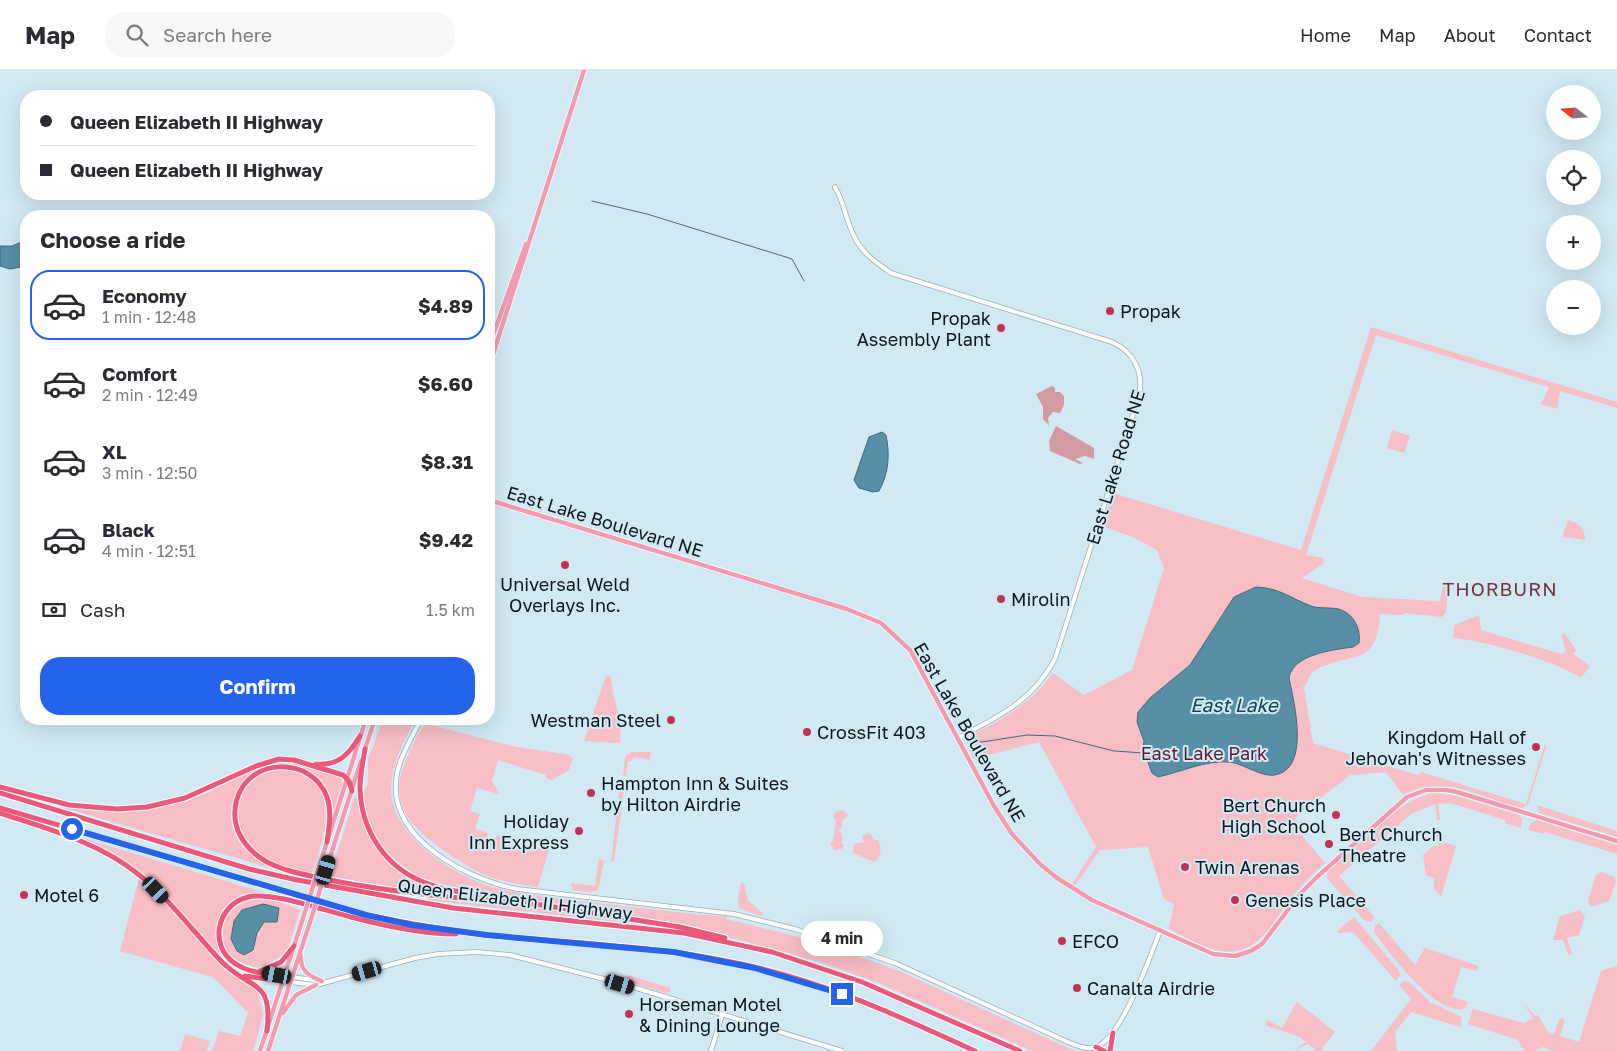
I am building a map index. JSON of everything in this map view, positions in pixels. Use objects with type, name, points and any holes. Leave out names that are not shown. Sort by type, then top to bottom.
[{"type":"highway","points":[[0,787],[69,804],[126,808],[161,804],[184,798],[266,762],[285,759],[321,765],[338,762],[352,750],[360,736]]},
{"type":"highway","points":[[365,749],[360,785],[362,810],[373,838],[396,866],[410,876],[428,884],[532,904],[680,926],[759,949]]},
{"type":"highway","points":[[303,762],[347,779],[352,791]]},
{"type":"highway","points":[[327,842],[330,820],[326,795],[314,778],[305,772],[287,766],[269,768],[251,778],[240,792],[235,812],[239,834],[246,845],[258,856],[276,866],[305,875],[387,890],[532,904]]},
{"type":"highway","name":"Queen Elizabeth II Highway","points":[[0,793],[249,869],[307,882],[413,902],[684,933],[759,949],[862,982],[1020,1051]]},
{"type":"highway","name":"Queen Elizabeth II Highway","points":[[0,808],[339,908],[412,925],[487,935],[659,949],[729,961],[789,976],[858,999],[975,1051]]},
{"type":"highway","points":[[0,813],[79,840],[120,862],[156,890],[226,965],[255,984],[265,996],[269,1013],[267,1031]]},
{"type":"highway","points":[[283,979],[245,969],[233,962],[224,952],[219,940],[220,924],[226,911],[240,900],[253,896],[271,897],[353,918],[412,929],[448,934],[487,935]]},
{"type":"highway","points":[[257,971],[277,965],[294,946]]},
{"type":"highway","points":[[240,974],[283,979]]},
{"type":"highway","points":[[1110,1051],[1113,1033]]},
{"type":"highway","points":[[1096,1047],[1104,1051]]},
{"type":"main road","points":[[495,348],[584,70]]},
{"type":"main road","points":[[495,330],[541,203]]},
{"type":"main road","name":"East Lake Boulevard NE","points":[[495,502],[871,618],[888,629],[910,650],[1004,822],[1040,864],[1057,878],[1086,896],[1160,931],[1221,956],[1235,956],[1251,951],[1268,938],[1300,894],[1320,873],[1399,803],[1416,793],[1446,790],[1617,841]]},
{"type":"main road","points":[[260,1051],[364,725]]},
{"type":"main road","points":[[268,1051],[373,725]]},
{"type":"main road","points":[[302,948],[301,960],[304,970],[312,977],[322,981]]},
{"type":"main road","points":[[279,1018],[294,998],[316,985]]},
{"type":"street","name":"East Lake Road NE","points":[[835,187],[846,208],[854,238],[868,256],[892,273],[1112,342],[1133,358],[1140,376],[1139,396],[1055,659],[1038,686],[1022,701],[958,738]]},
{"type":"street","points":[[418,725],[397,774],[395,791],[398,806],[404,821],[417,838],[464,870],[489,882],[517,889],[734,914],[795,929],[856,948],[909,969],[1077,1046],[1096,1047],[1106,1041],[1113,1033],[1146,970],[1160,931]]},
{"type":"street","points":[[283,979],[316,985],[423,956],[458,952],[493,953],[549,964],[842,1051]]},
{"type":"street","points":[[291,980],[333,981]]},
{"type":"street","points":[[711,1051],[722,1015]]},
{"type":"green space","name":"East Lake Park","points":[[1371,327],[1617,402],[1617,408],[1560,391],[1557,409],[1541,404],[1549,387],[1376,335],[1306,555],[1323,558],[1324,563],[1302,578],[1362,597],[1440,601],[1444,582],[1448,588],[1446,613],[1442,617],[1406,613],[1402,615],[1380,614],[1378,632],[1373,644],[1366,652],[1312,672],[1304,688],[1313,743],[1418,775],[1421,772],[1526,804],[1545,744],[1546,747],[1528,804],[1523,808],[1449,787],[1434,786],[1403,795],[1386,772],[1350,775],[1321,798],[1319,795],[1295,818],[1297,821],[1293,825],[1325,863],[1301,887],[1272,925],[1256,942],[1246,948],[1235,951],[1215,950],[1169,929],[1174,904],[1164,899],[1148,847],[1100,850],[1075,886],[1072,884],[1096,847],[1039,742],[973,759],[967,741],[970,736],[1016,710],[1035,694],[1053,673],[1084,695],[1132,670],[1164,568],[1157,550],[1135,538],[1103,526],[1113,493],[1301,550]]},
{"type":"green space","points":[[1392,430],[1410,436],[1404,453],[1387,448]]},
{"type":"green space","points":[[1568,520],[1581,527],[1585,540],[1562,537]]},
{"type":"green space","points":[[1479,615],[1481,630],[1561,654],[1566,652],[1561,635],[1565,633],[1576,650],[1573,654],[1590,666],[1581,678],[1570,671],[1519,652],[1453,638],[1454,625]]},
{"type":"green space","points":[[606,675],[611,676],[619,717],[620,743],[584,741]]},
{"type":"green space","points":[[381,725],[413,725],[399,753],[393,771],[391,790],[394,807],[402,824],[414,839],[445,865],[480,883],[527,894],[578,901],[727,916],[727,919],[814,941],[899,971],[1075,1051],[1032,1051],[881,984],[823,963],[700,929],[470,890],[435,883],[415,875],[386,852],[376,838],[367,819],[362,795],[368,784],[368,760]]},
{"type":"green space","points":[[431,725],[512,746],[569,755],[573,758],[569,770],[552,780],[546,778],[546,775],[498,760],[492,780],[499,794],[477,788],[470,811],[480,814],[475,829],[488,833],[486,840],[493,842],[497,835],[543,848],[551,843],[538,887],[496,879],[471,868],[425,836],[407,815],[399,790],[401,776],[415,740],[424,727]]},
{"type":"green space","points":[[631,752],[651,752],[649,762],[648,759],[633,757],[632,761],[628,761],[626,776],[623,776],[625,757]]},
{"type":"green space","points":[[285,761],[335,775],[340,777],[343,783],[332,816],[330,800],[324,786],[317,778],[300,767],[282,764],[265,767],[250,776],[238,790],[232,806],[232,824],[240,843],[253,856],[281,871],[58,806],[95,811],[151,809],[204,794],[253,770]]},
{"type":"green space","points":[[285,768],[304,775],[316,785],[323,797],[326,811],[325,826],[322,842],[311,874],[270,861],[255,851],[241,832],[237,819],[242,795],[249,785],[271,771]]},
{"type":"green space","points":[[624,782],[614,861],[611,862],[620,784]]},
{"type":"green space","points":[[1435,793],[1456,796],[1519,815],[1522,818],[1521,828],[1505,823],[1505,820],[1450,803],[1438,804],[1440,820],[1437,820],[1435,804],[1411,814],[1339,876],[1375,918],[1370,922],[1364,920],[1327,878],[1328,872],[1392,814],[1406,804]]},
{"type":"green space","points":[[358,795],[364,824],[370,837],[377,850],[397,871],[423,884],[457,894],[413,891],[330,876],[354,799]]},
{"type":"green space","points":[[1537,805],[1617,831],[1617,837],[1539,813]]},
{"type":"green space","points":[[843,810],[848,815],[842,821],[842,828],[839,829],[843,838],[841,844],[844,845],[842,849],[834,850],[830,843],[833,841],[836,820],[833,816],[836,812]]},
{"type":"green space","points":[[1537,820],[1617,845],[1617,854],[1545,832],[1544,834],[1528,830],[1531,823]]},
{"type":"green space","points":[[1435,827],[1437,827],[1441,845],[1446,843],[1456,846],[1441,897],[1434,889],[1434,878],[1426,875],[1423,855],[1433,846],[1439,846]]},
{"type":"green space","points":[[870,833],[874,840],[878,840],[880,846],[880,855],[874,862],[853,853],[854,844],[864,842],[862,836]]},
{"type":"green space","points":[[72,835],[266,893],[241,899],[224,910],[217,929],[220,955],[166,897],[135,869]]},
{"type":"green space","points":[[599,858],[604,861],[598,891],[573,890],[571,883],[595,886]]},
{"type":"green space","points":[[1601,872],[1615,877],[1616,882],[1609,901],[1591,907],[1588,901],[1596,875]]},
{"type":"green space","points":[[139,878],[175,913],[215,960],[258,990],[263,1015],[253,1051],[212,1051],[219,1031],[240,1036],[248,1013],[212,977],[120,951]]},
{"type":"green space","points":[[741,883],[744,883],[748,900],[763,914],[760,916],[739,908],[738,897]]},
{"type":"green space","points":[[429,898],[575,912],[645,925],[428,900]]},
{"type":"green space","points":[[259,899],[274,900],[300,910],[287,952],[262,968],[250,966],[230,955],[224,947],[221,938],[221,928],[225,918],[234,908],[243,903]]},
{"type":"green space","points":[[1580,910],[1585,916],[1579,935],[1567,938],[1572,954],[1569,956],[1563,940],[1553,940],[1560,916]]},
{"type":"green space","points":[[1354,917],[1399,971],[1400,975],[1396,981],[1353,932],[1338,933],[1337,931]]},
{"type":"green space","points":[[1379,923],[1415,965],[1425,948],[1479,966],[1477,971],[1461,967],[1452,997],[1468,1002],[1464,1009],[1452,1008],[1440,1002],[1414,981],[1374,932],[1375,926]]},
{"type":"green space","points":[[1617,966],[1617,1051],[1554,1051],[1542,1047],[1535,1051],[1524,1051],[1518,1040],[1468,1024],[1473,1009],[1524,1023],[1533,1018],[1524,1004],[1535,1016],[1538,1015],[1548,1032],[1554,1034],[1560,1018],[1565,1020],[1560,1036],[1579,1042],[1601,971]]},
{"type":"green space","points":[[628,975],[670,988],[670,992],[665,993],[624,980]]},
{"type":"green space","points":[[1404,981],[1409,982],[1430,1002],[1460,1016],[1462,1019],[1461,1027],[1411,1012],[1395,1032],[1397,1051],[1371,1051],[1411,999],[1399,985]]},
{"type":"green space","points":[[1297,1002],[1335,1032],[1322,1048],[1325,1051],[1317,1051],[1308,1044],[1293,1051],[1306,1042],[1300,1037],[1265,1025],[1267,1020],[1282,1028]]},
{"type":"green space","points":[[185,1034],[210,1041],[207,1051],[180,1051]]},
{"type":"shaded area","points":[[1052,386],[1055,388],[1055,392],[1060,392],[1064,396],[1064,405],[1060,413],[1053,412],[1048,418],[1049,425],[1043,419],[1043,407],[1036,394]]},
{"type":"shaded area","points":[[1056,426],[1094,448],[1094,459],[1085,456],[1075,459],[1083,463],[1080,464],[1050,451],[1049,441]]},
{"type":"water","points":[[20,243],[20,267],[10,269],[0,266],[0,246],[12,246]]},
{"type":"water","points":[[882,432],[886,435],[888,463],[879,491],[873,492],[859,488],[854,480],[869,437]]},
{"type":"water","name":"East Lake","points":[[1256,587],[1278,591],[1311,606],[1335,608],[1344,611],[1355,622],[1359,632],[1359,643],[1353,647],[1325,652],[1306,658],[1292,670],[1289,678],[1297,734],[1293,761],[1285,770],[1269,775],[1235,763],[1221,762],[1158,777],[1152,773],[1143,749],[1144,741],[1137,722],[1138,712],[1150,698],[1190,665],[1234,597]]},
{"type":"water","points":[[263,904],[279,908],[277,922],[264,922],[257,933],[253,950],[244,955],[237,951],[231,939],[234,921],[242,910]]},
{"type":"waterway","points":[[592,201],[647,214],[792,259],[804,281]]},
{"type":"waterway","points":[[973,741],[982,742],[1027,735],[1055,736],[1114,751],[1144,753]]},
{"type":"place","name":"Propak","points":[[1110,311]]},
{"type":"place","name":"Propak Assembly Plant","points":[[1001,328]]},
{"type":"place","name":"Universal Weld Overlays Inc.","points":[[565,565]]},
{"type":"place","name":"Mirolin","points":[[1001,599]]},
{"type":"place","name":"Westman Steel","points":[[671,720]]},
{"type":"place","name":"CrossFit 403","points":[[807,732]]},
{"type":"place","name":"Kingdom Hall of Jehovah's Witnesses","points":[[1536,747]]},
{"type":"place","name":"Hampton Inn & Suites by Hilton Airdrie","points":[[591,793]]},
{"type":"place","name":"Bert Church High School","points":[[1336,815]]},
{"type":"place","name":"Holiday Inn Express","points":[[579,831]]},
{"type":"place","name":"Bert Church Theatre","points":[[1329,844]]},
{"type":"place","name":"Twin Arenas","points":[[1185,867]]},
{"type":"place","name":"Motel 6","points":[[24,895]]},
{"type":"place","name":"Genesis Place","points":[[1235,900]]},
{"type":"place","name":"EFCO","points":[[1062,941]]},
{"type":"place","name":"Canalta Airdrie","points":[[1077,988]]},
{"type":"place","name":"Horseman Motel & Dining Lounge","points":[[629,1014]]},
{"type":"district","name":"THORBURN","points":[[1500,588]]},
{"type":"route","points":[[72,829],[339,908],[412,925],[487,935],[659,949],[729,961],[789,976],[842,994]]}]
